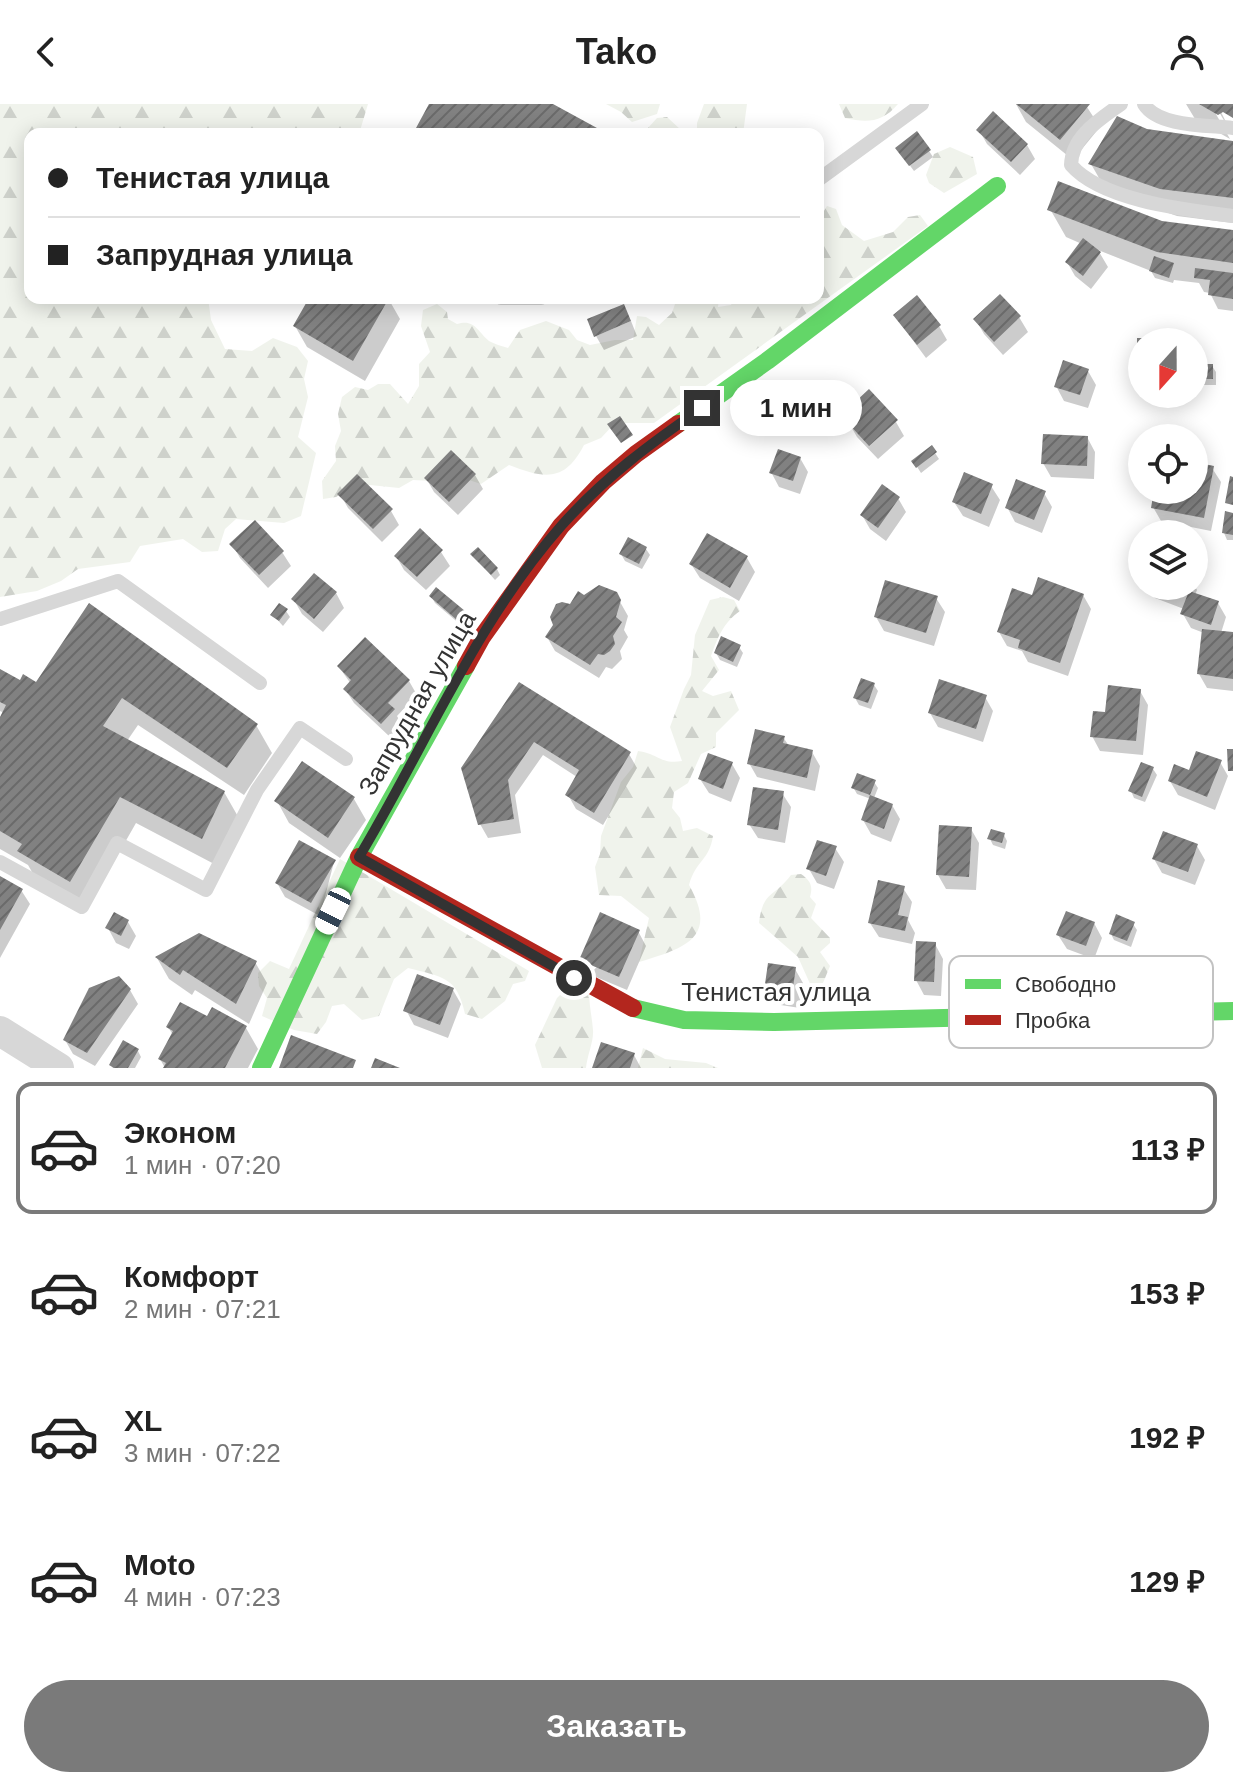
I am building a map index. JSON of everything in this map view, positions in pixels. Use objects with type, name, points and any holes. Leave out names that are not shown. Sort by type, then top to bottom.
[{"type":"street","name":"Запрудная улица","points":[[261,1068],[359,857],[482,637],[533,563],[572,515],[603,482],[636,454],[767,361],[997,186]]},
{"type":"street","name":"Тенистая улица","points":[[359,857],[587,985],[629,1007],[654,1015],[684,1020],[774,1022],[949,1018]]},
{"type":"street","name":"Тенистая улица","points":[[1213,1011],[1233,1011]]},
{"type":"street","points":[[0,1031],[59,1068]]},
{"type":"lane","points":[[824,176],[922,104]]},
{"type":"lane","points":[[1121,104],[1098,121],[1077,144],[1071,165],[1078,173],[1106,187],[1167,207],[1233,216]]},
{"type":"lane","points":[[1144,104],[1148,111],[1161,119],[1233,128]]},
{"type":"lane","points":[[0,619],[118,581],[260,683]]},
{"type":"lane","points":[[0,862],[82,907],[117,843],[206,890],[257,790],[300,728],[346,759]]},
{"type":"green space","points":[[0,104],[368,104],[361,128],[24,128],[24,304],[209,304],[211,320],[225,349],[252,351],[273,338],[297,347],[308,361],[304,379],[308,397],[298,437],[316,453],[301,516],[284,523],[236,519],[225,529],[218,551],[202,552],[183,539],[140,546],[130,562],[78,569],[61,581],[37,591],[0,597]]},
{"type":"green space","points":[[606,104],[660,104],[657,114],[632,122]]},
{"type":"green space","points":[[704,104],[747,104],[744,128],[697,128]]},
{"type":"green space","points":[[839,104],[898,104],[880,118],[860,121],[845,118]]},
{"type":"green space","points":[[667,117],[679,128],[648,128],[657,118]]},
{"type":"green space","points":[[950,147],[973,157],[977,174],[944,193],[929,183],[926,175],[934,154]]},
{"type":"green space","points":[[827,206],[836,209],[842,225],[864,241],[893,232],[908,217],[920,215],[928,226],[824,301],[824,211]]},
{"type":"green space","points":[[437,304],[447,312],[448,319],[457,324],[468,323],[489,341],[508,348],[520,330],[546,321],[569,330],[577,340],[590,345],[633,340],[637,316],[646,317],[659,325],[672,313],[675,304],[820,304],[654,423],[615,423],[601,438],[584,445],[577,457],[561,471],[544,475],[509,465],[481,484],[442,471],[432,481],[413,480],[399,488],[370,485],[351,488],[336,497],[323,499],[322,481],[336,461],[342,397],[355,387],[368,390],[378,384],[390,384],[408,404],[419,386],[419,364],[430,352],[421,326],[423,310]]},
{"type":"green space","points":[[723,597],[734,600],[740,611],[729,620],[719,637],[711,656],[719,670],[702,691],[713,696],[731,691],[739,710],[716,733],[716,747],[701,754],[688,783],[674,792],[672,808],[680,818],[683,831],[697,828],[713,836],[709,851],[695,870],[689,885],[700,917],[698,929],[683,945],[639,962],[649,918],[621,896],[599,895],[595,867],[600,854],[601,836],[621,782],[633,767],[638,751],[664,760],[682,761],[670,727],[691,675],[695,635],[710,600]]},
{"type":"green space","points":[[340,859],[529,971],[525,981],[513,984],[505,1001],[482,1019],[465,1014],[458,992],[446,980],[408,968],[394,979],[379,1016],[362,1020],[344,1004],[332,1006],[317,1034],[294,1030],[262,1016],[267,998],[259,986],[258,973],[270,961],[289,969]]},
{"type":"green space","points":[[801,874],[810,884],[810,897],[816,904],[811,918],[830,938],[830,943],[820,952],[830,966],[823,983],[811,986],[798,957],[759,923],[766,899],[791,875]]},
{"type":"green space","points":[[570,985],[589,991],[593,1034],[586,1068],[542,1068],[535,1045],[557,998]]},
{"type":"green space","points":[[643,1048],[665,1059],[706,1063],[718,1068],[638,1068]]},
{"type":"building","points":[[429,104],[553,104],[597,128],[416,128]]},
{"type":"building","points":[[1016,104],[1090,104],[1060,140]]},
{"type":"building","points":[[1199,104],[1233,104],[1233,118],[1223,112],[1218,115]]},
{"type":"building","points":[[993,111],[1028,144],[1011,162],[976,130]]},
{"type":"building","points":[[1117,116],[1147,129],[1233,141],[1233,198],[1160,189],[1088,164]]},
{"type":"building","points":[[917,131],[931,150],[909,166],[895,148]]},
{"type":"building","points":[[1058,181],[1162,221],[1233,230],[1233,263],[1157,252],[1047,210]]},
{"type":"building","points":[[1083,238],[1101,252],[1083,276],[1065,262]]},
{"type":"building","points":[[1154,256],[1174,263],[1169,278],[1149,271]]},
{"type":"building","points":[[1195,268],[1233,273],[1233,299],[1208,295],[1210,280],[1194,278]]},
{"type":"building","points":[[1000,294],[1021,316],[994,342],[973,319]]},
{"type":"building","points":[[917,295],[941,325],[917,345],[893,315]]},
{"type":"building","points":[[306,304],[386,304],[353,361],[293,326]]},
{"type":"building","points":[[624,304],[631,321],[594,337],[587,319]]},
{"type":"building","points":[[1063,360],[1089,369],[1080,395],[1054,387]]},
{"type":"building","points":[[1208,364],[1213,364],[1213,379],[1208,379]]},
{"type":"building","points":[[869,389],[898,420],[869,446],[847,422],[860,410],[854,403]]},
{"type":"building","points":[[620,416],[633,435],[621,443],[607,424]]},
{"type":"building","points":[[1043,434],[1088,436],[1087,466],[1041,464]]},
{"type":"building","points":[[932,445],[937,452],[916,468],[911,461]]},
{"type":"building","points":[[778,449],[801,457],[793,481],[769,473]]},
{"type":"building","points":[[451,450],[476,474],[449,502],[424,478]]},
{"type":"building","points":[[1208,465],[1214,466],[1208,497]]},
{"type":"building","points":[[964,472],[993,484],[981,514],[952,502]]},
{"type":"building","points":[[357,474],[393,509],[373,529],[337,494]]},
{"type":"building","points":[[1230,476],[1233,477],[1233,505],[1225,503]]},
{"type":"building","points":[[1016,479],[1046,491],[1034,520],[1005,508]]},
{"type":"building","points":[[882,484],[900,497],[878,528],[860,515]]},
{"type":"building","points":[[1152,504],[1207,504],[1204,518],[1151,508]]},
{"type":"building","points":[[1225,511],[1233,513],[1233,535],[1222,533]]},
{"type":"building","points":[[255,520],[284,551],[259,575],[229,544]]},
{"type":"building","points":[[420,528],[443,550],[417,577],[394,556]]},
{"type":"building","points":[[707,533],[748,556],[730,588],[689,564]]},
{"type":"building","points":[[628,537],[647,547],[639,564],[619,554]]},
{"type":"building","points":[[478,547],[498,568],[491,575],[470,554]]},
{"type":"building","points":[[314,573],[337,592],[314,619],[291,599]]},
{"type":"building","points":[[1038,577],[1084,594],[1060,663],[1018,648],[1020,640],[997,632],[1012,588],[1032,595]]},
{"type":"building","points":[[885,580],[938,596],[926,633],[874,617]]},
{"type":"building","points":[[599,585],[617,592],[621,600],[616,617],[622,622],[613,636],[615,644],[610,651],[604,655],[598,654],[590,665],[545,637],[553,625],[550,617],[556,604],[570,604],[578,591],[584,595]]},
{"type":"building","points":[[436,587],[465,611],[457,620],[429,596]]},
{"type":"building","points":[[1208,597],[1219,601],[1211,625],[1180,614],[1185,600],[1208,600]]},
{"type":"building","points":[[89,603],[258,724],[227,768],[122,698],[103,726],[225,791],[202,839],[120,797],[70,882],[17,851],[22,844],[0,831],[0,717],[6,705],[0,702],[0,669],[20,680],[23,674],[36,682]]},
{"type":"building","points":[[279,603],[288,609],[279,621],[270,615]]},
{"type":"building","points":[[1202,629],[1233,632],[1233,679],[1197,674]]},
{"type":"building","points":[[721,636],[741,645],[733,662],[714,653]]},
{"type":"building","points":[[365,637],[410,680],[388,703],[395,709],[381,724],[343,689],[351,680],[337,666]]},
{"type":"building","points":[[861,678],[875,683],[868,703],[853,698]]},
{"type":"building","points":[[939,679],[987,695],[976,729],[928,713]]},
{"type":"building","points":[[519,682],[631,752],[594,813],[565,795],[579,770],[534,742],[508,780],[514,819],[478,825],[461,768]]},
{"type":"building","points":[[1108,685],[1141,689],[1136,741],[1090,737],[1093,711],[1105,712]]},
{"type":"building","points":[[755,729],[785,736],[783,743],[813,750],[807,778],[747,764]]},
{"type":"building","points":[[1227,749],[1233,749],[1233,771],[1228,771]]},
{"type":"building","points":[[1196,751],[1222,760],[1207,797],[1168,781],[1174,764],[1189,770]]},
{"type":"building","points":[[708,753],[733,762],[723,789],[698,779]]},
{"type":"building","points":[[302,761],[355,797],[328,838],[274,801]]},
{"type":"building","points":[[1141,762],[1154,767],[1142,797],[1128,791]]},
{"type":"building","points":[[857,773],[876,780],[870,795],[851,788]]},
{"type":"building","points":[[753,787],[784,791],[778,830],[747,825]]},
{"type":"building","points":[[870,795],[893,804],[884,829],[861,820]]},
{"type":"building","points":[[939,825],[972,827],[969,877],[936,875]]},
{"type":"building","points":[[991,829],[1005,833],[1002,843],[987,839]]},
{"type":"building","points":[[1163,831],[1198,844],[1188,872],[1152,859]]},
{"type":"building","points":[[299,840],[336,860],[311,903],[275,883]]},
{"type":"building","points":[[817,840],[837,846],[826,876],[806,869]]},
{"type":"building","points":[[0,876],[23,889],[0,930]]},
{"type":"building","points":[[878,880],[905,886],[898,915],[908,917],[905,931],[868,923]]},
{"type":"building","points":[[1066,911],[1095,922],[1086,946],[1056,935]]},
{"type":"building","points":[[114,912],[129,920],[121,936],[105,928]]},
{"type":"building","points":[[600,912],[640,930],[619,977],[579,960]]},
{"type":"building","points":[[1116,914],[1135,922],[1127,941],[1109,934]]},
{"type":"building","points":[[199,933],[257,961],[236,1004],[183,970],[180,975],[155,957]]},
{"type":"building","points":[[916,941],[936,942],[934,982],[914,981]]},
{"type":"building","points":[[768,963],[796,967],[792,994],[764,991]]},
{"type":"building","points":[[417,974],[454,988],[440,1025],[403,1011]]},
{"type":"building","points":[[119,976],[131,989],[87,1053],[63,1040],[89,988]]},
{"type":"building","points":[[180,1002],[207,1016],[212,1007],[247,1026],[225,1068],[163,1068],[166,1063],[158,1059],[173,1031],[166,1027]]},
{"type":"building","points":[[291,1035],[356,1060],[353,1068],[279,1068]]},
{"type":"building","points":[[123,1040],[139,1049],[128,1068],[114,1068],[109,1065]]},
{"type":"building","points":[[601,1042],[635,1053],[630,1068],[592,1068]]},
{"type":"building","points":[[375,1058],[400,1068],[371,1068]]},
{"type":"traffic: fast","points":[[678,424],[767,361],[997,186]]},
{"type":"traffic: fast","points":[[261,1068],[359,857],[466,666]]},
{"type":"traffic: fast","points":[[633,1008],[684,1020],[774,1022],[949,1018]]},
{"type":"traffic: fast","points":[[1213,1011],[1233,1011]]},
{"type":"traffic: jam","points":[[466,666],[482,637],[561,526],[603,482],[678,424]]},
{"type":"traffic: jam","points":[[359,857],[633,1008]]},
{"type":"route","points":[[574,978],[359,857],[482,637],[561,526],[603,482],[636,454],[702,408]]}]
